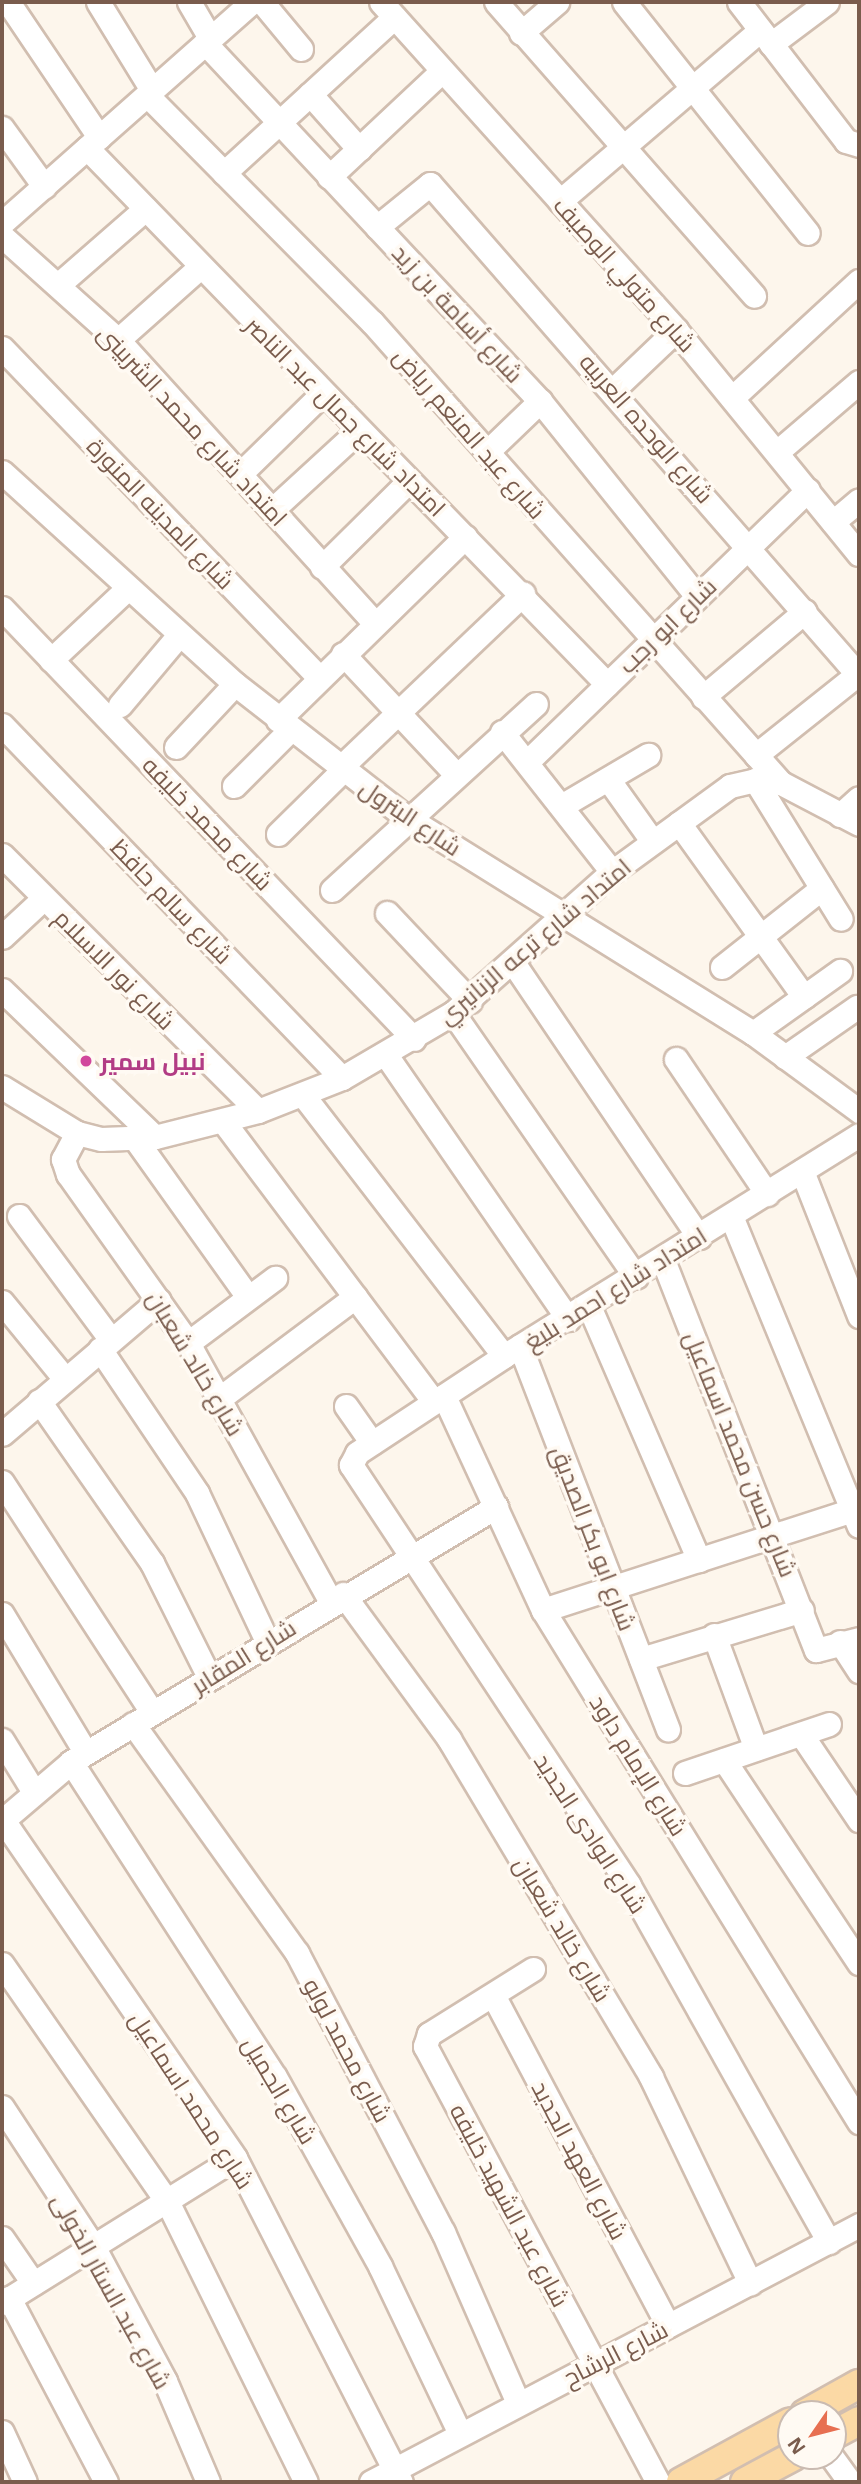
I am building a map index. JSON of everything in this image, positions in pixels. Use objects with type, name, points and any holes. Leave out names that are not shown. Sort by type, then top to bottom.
[{"type":"main road","points":[[830,2400],[859,2384]]},
{"type":"main road","points":[[681,2482],[777,2430]]},
{"type":"main road","points":[[747,2482],[777,2465]]},
{"type":"street","name":"امتداد شارع جمال عبد الناصر","points":[[8,2],[93,143],[145,209],[358,431],[523,594],[607,684]]},
{"type":"street","name":"شارع عبد المنعم رياض","points":[[98,2],[150,92],[487,452],[651,640],[781,783]]},
{"type":"street","name":"شارع أسامة بن زيد","points":[[189,2],[208,41],[277,124],[540,401],[697,596]]},
{"type":"street","points":[[2,223],[251,2]]},
{"type":"street","points":[[262,2],[301,49]]},
{"type":"street","points":[[496,2],[754,296]]},
{"type":"street","points":[[521,33],[557,2]]},
{"type":"street","points":[[624,2],[808,233]]},
{"type":"street","points":[[739,2],[853,143]]},
{"type":"street","points":[[560,201],[692,88],[766,37],[827,2]]},
{"type":"street","points":[[224,173],[310,94],[387,10]]},
{"type":"street","name":"شارع متولي الوصيف","points":[[387,10],[676,330],[859,554]]},
{"type":"street","points":[[329,177],[442,71]]},
{"type":"street","points":[[310,94],[359,149]]},
{"type":"street","points":[[2,128],[44,186]]},
{"type":"street","name":"شارع الوحده العربيه","points":[[377,227],[430,184],[614,388],[858,675]]},
{"type":"street","points":[[58,285],[145,209]]},
{"type":"street","name":"امتداد شارع محمد الشربينى","points":[[2,236],[118,341],[242,472],[322,567],[374,622]]},
{"type":"street","points":[[118,341],[200,267]]},
{"type":"street","points":[[732,398],[859,281]]},
{"type":"street","points":[[614,388],[676,330]]},
{"type":"street","name":"شارع المدينه المنورة","points":[[2,348],[320,678]]},
{"type":"street","points":[[777,452],[859,382]]},
{"type":"street","points":[[242,472],[322,394]]},
{"type":"street","points":[[487,452],[540,401]]},
{"type":"street","points":[[273,509],[358,431]]},
{"type":"street","name":"شارع البترول","points":[[2,471],[127,589],[235,684],[405,817],[753,1033],[854,1102]]},
{"type":"street","points":[[322,567],[409,481]]},
{"type":"street","name":"شارع ابو رجب","points":[[527,762],[808,490]]},
{"type":"street","points":[[833,522],[859,500]]},
{"type":"street","points":[[234,786],[320,678],[374,622],[465,537]]},
{"type":"street","points":[[51,660],[127,589]]},
{"type":"street","points":[[278,834],[400,711],[523,594]]},
{"type":"street","name":"شارع محمد خليفه","points":[[2,608],[414,1039]]},
{"type":"street","points":[[703,697],[805,611]]},
{"type":"street","points":[[120,705],[179,635]]},
{"type":"street","points":[[343,654],[400,711],[454,772]]},
{"type":"street","points":[[756,755],[858,675]]},
{"type":"street","points":[[176,747],[235,684]]},
{"type":"street","points":[[332,890],[454,772],[536,704]]},
{"type":"street","name":"شارع سالم حافظ","points":[[2,725],[342,1078]]},
{"type":"street","points":[[502,732],[563,805],[612,872]]},
{"type":"street","points":[[563,805],[648,755]]},
{"type":"street","points":[[608,779],[653,842]]},
{"type":"street","points":[[755,779],[841,919]]},
{"type":"street","name":"امتداد شارع ترعه الزنانيري","points":[[145,1138],[223,1121],[303,1095],[342,1078],[414,1039],[462,1007],[514,964],[563,915],[612,872],[730,786],[755,779],[781,783],[850,819]]},
{"type":"street","points":[[850,819],[859,798]]},
{"type":"street","points":[[679,823],[804,997]]},
{"type":"street","name":"شارع نور الاسلام","points":[[2,855],[258,1111]]},
{"type":"street","points":[[722,967],[822,888]]},
{"type":"street","points":[[2,937],[44,898]]},
{"type":"street","points":[[387,913],[462,1007],[636,1277]]},
{"type":"street","points":[[514,964],[699,1237]]},
{"type":"street","points":[[753,1033],[840,971]]},
{"type":"street","points":[[2,990],[145,1138],[248,1297]]},
{"type":"street","points":[[785,1057],[857,1007]]},
{"type":"street","points":[[386,1055],[568,1319]]},
{"type":"street","points":[[676,1059],[767,1194]]},
{"type":"street","points":[[2,1087],[77,1133],[145,1138]]},
{"type":"street","name":"شارع ابو بكر الصديق","points":[[303,1095],[512,1351],[614,1587],[668,1729]]},
{"type":"street","name":"شارع الإمام داود","points":[[223,1121],[355,1297],[439,1399],[496,1507],[543,1610],[859,2122]]},
{"type":"street","name":"شارع خالد شعبان","points":[[77,1133],[63,1159],[68,1174],[188,1343],[337,1598],[449,1739],[651,2077],[750,2283]]},
{"type":"street","name":"امتداد شارع احمد بليغ","points":[[373,1443],[512,1351],[636,1277],[859,1135]]},
{"type":"street","points":[[802,1171],[859,1316]]},
{"type":"street","points":[[19,1216],[106,1344],[197,1493],[267,1641]]},
{"type":"street","points":[[543,1610],[775,1535],[857,1515],[731,1216]]},
{"type":"street","name":"شارع حسن محمد اسماعيل","points":[[663,1259],[775,1535],[816,1650],[850,1641]]},
{"type":"street","points":[[188,1343],[275,1278]]},
{"type":"street","points":[[220,1398],[355,1297]]},
{"type":"street","points":[[6,1422],[39,1401],[159,1300]]},
{"type":"street","points":[[2,1302],[65,1379]]},
{"type":"street","points":[[589,1306],[699,1560]]},
{"type":"street","points":[[39,1401],[152,1563],[209,1676]]},
{"type":"street","points":[[346,1406],[373,1443]]},
{"type":"street","name":"شارع الوادى الجديد","points":[[373,1443],[351,1465],[406,1556],[629,1885],[829,2242]]},
{"type":"street","name":"شارع محمد لولو","points":[[2,1482],[143,1718],[297,1953],[443,2232],[518,2403]]},
{"type":"street","name":"شارع المقابر","points":[[3,1821],[34,1792],[79,1758],[406,1556],[496,1507]]},
{"type":"street","points":[[641,1659],[802,1609]]},
{"type":"street","name":"شارع الجميل","points":[[2,1614],[79,1758],[275,2077],[380,2266],[460,2434]]},
{"type":"street","points":[[714,1635],[756,1749]]},
{"type":"street","points":[[850,1641],[859,1671]]},
{"type":"street","points":[[685,1773],[829,1724]]},
{"type":"street","points":[[801,1734],[859,1820]]},
{"type":"street","points":[[2,1740],[34,1792]]},
{"type":"street","points":[[724,1760],[859,1963]]},
{"type":"street","name":"شارع محمد اسماعيل","points":[[3,1821],[235,2158],[397,2476]]},
{"type":"street","points":[[2,1964],[167,2201],[306,2482]]},
{"type":"street","points":[[492,1995],[533,1969]]},
{"type":"street","name":"شارع عبد الشهيد خليفه","points":[[492,1995],[429,2034],[425,2046],[658,2482]]},
{"type":"street","name":"شارع العهد الجديد","points":[[492,1995],[668,2326]]},
{"type":"street","name":"شارع عبد الستار الخولى","points":[[2,2107],[93,2246],[165,2381],[208,2482]]},
{"type":"street","points":[[106,2482],[5,2301],[235,2158]]},
{"type":"street","name":"شارع الرشاح","points":[[371,2482],[397,2476],[460,2434],[859,2225]]},
{"type":"street","points":[[2,2238],[33,2283]]},
{"type":"street","points":[[2,2432],[25,2482]]},
{"type":"place","name":"نبيل سمير","points":[[86,1061]]}]
